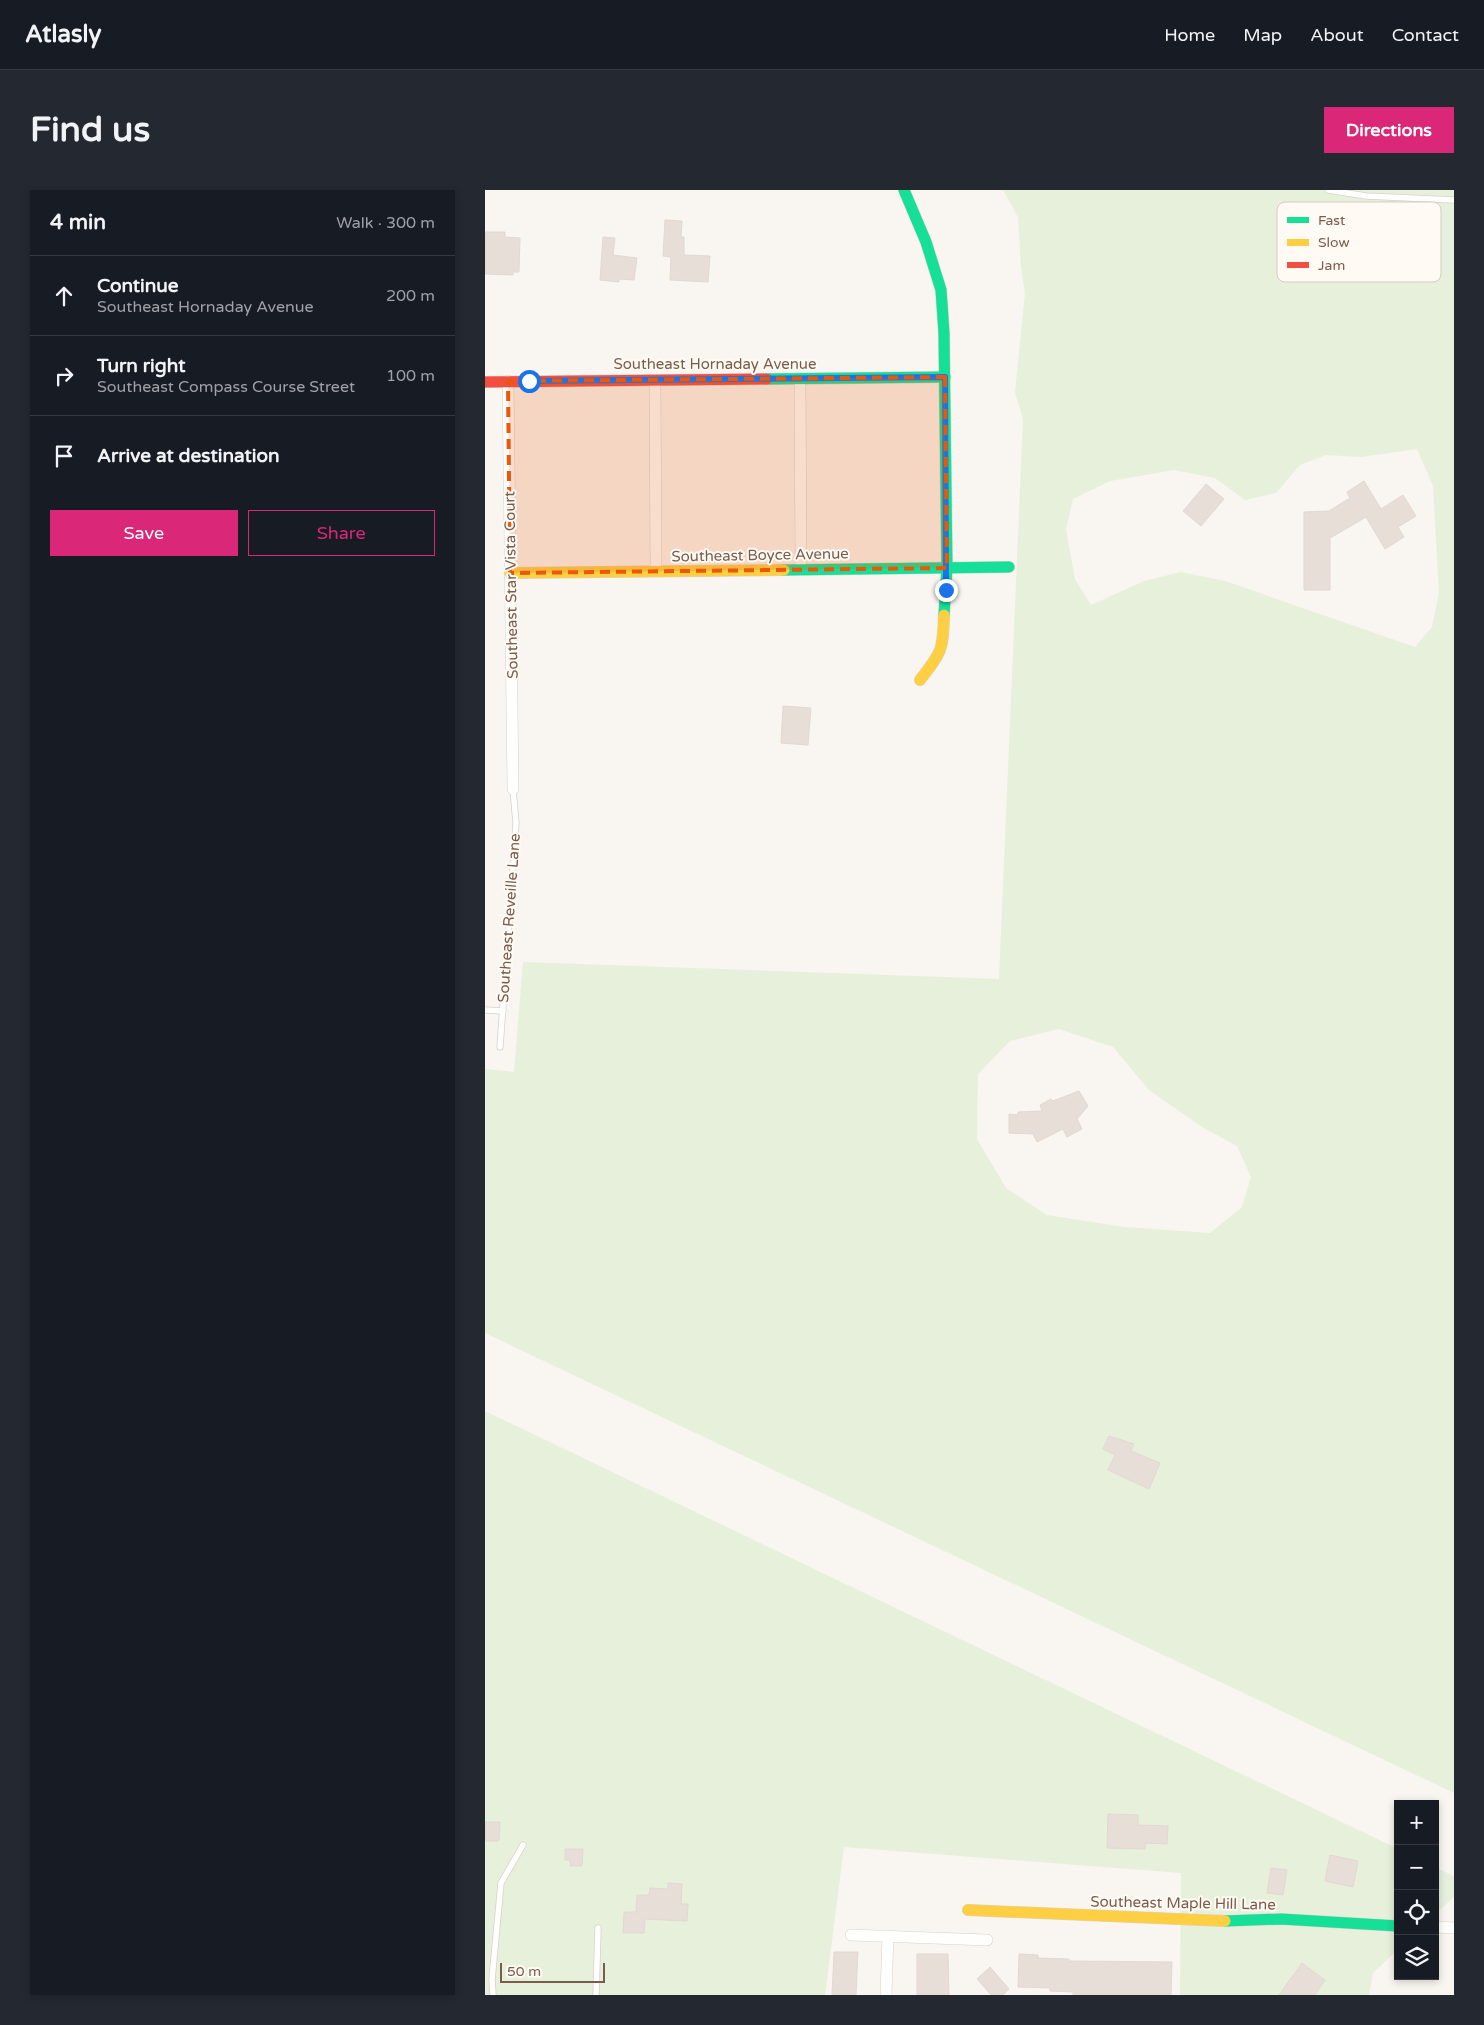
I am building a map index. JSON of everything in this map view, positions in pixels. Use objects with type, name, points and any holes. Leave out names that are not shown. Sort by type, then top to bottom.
[{"type":"street","points":[[903,190],[926,242],[941,290],[945,377],[947,568],[943,641],[939,656],[919,680]]},
{"type":"street","name":"Southeast Hornaday Avenue","points":[[485,382],[945,377]]},
{"type":"street","points":[[800,379],[801,570]]},
{"type":"street","points":[[655,380],[655,571]]},
{"type":"street","name":"Southeast Star Vista Court","points":[[508,381],[513,789]]},
{"type":"street","name":"Southeast Boyce Avenue","points":[[510,573],[1009,567]]},
{"type":"street","name":"Southeast Maple Hill Lane","points":[[968,1910],[1196,1921],[1281,1919],[1394,1926]]},
{"type":"street","points":[[1439,1927],[1454,1928]]},
{"type":"street","points":[[851,1935],[987,1940]]},
{"type":"street","points":[[887,1936],[887,1995]]},
{"type":"lane","points":[[1328,190],[1366,196],[1454,200]]},
{"type":"lane","name":"Southeast Reveille Lane","points":[[500,1047],[516,823],[513,789]]},
{"type":"lane","points":[[485,1010],[503,1011]]},
{"type":"lane","points":[[493,1995],[492,1979],[501,1883],[523,1846]]},
{"type":"lane","points":[[596,1995],[598,1928]]},
{"type":"highlighted area","points":[[945,377],[947,568],[510,573],[508,381]]},
{"type":"green space","points":[[1003,190],[1454,190],[1454,1793],[485,1333],[485,1069],[514,1072],[523,962],[999,979],[1023,419],[1015,392],[1025,293],[1021,267],[1018,217]],"holes":[[[1417,449],[1433,486],[1439,593],[1432,627],[1415,647],[1225,581],[1181,572],[1144,581],[1091,605],[1075,579],[1066,530],[1073,499],[1110,481],[1174,470],[1215,478],[1245,500],[1276,493],[1300,465],[1326,455],[1361,457]],[[1059,1029],[1113,1047],[1149,1090],[1202,1127],[1237,1146],[1251,1177],[1242,1207],[1210,1233],[1124,1227],[1047,1215],[1006,1188],[977,1139],[978,1074],[1010,1041]]]},
{"type":"green space","points":[[485,1411],[1394,1847],[1394,1953],[1373,1973],[1369,1995],[1180,1995],[1181,1873],[844,1847],[825,1995],[485,1995]]},
{"type":"green space","points":[[1439,1869],[1454,1876],[1454,1897],[1439,1910]]},
{"type":"building","points":[[665,220],[682,221],[681,237],[684,237],[684,255],[710,256],[708,282],[670,280],[671,257],[663,256]]},
{"type":"building","points":[[485,232],[505,232],[505,237],[520,238],[519,272],[513,272],[513,275],[485,274]]},
{"type":"building","points":[[603,237],[615,238],[613,255],[637,258],[634,280],[619,279],[619,282],[600,280]]},
{"type":"building","points":[[1364,481],[1381,509],[1403,495],[1416,516],[1398,527],[1404,537],[1385,549],[1366,517],[1330,538],[1330,590],[1304,590],[1304,512],[1329,511],[1350,498],[1347,492]]},
{"type":"building","points":[[1206,484],[1224,499],[1201,526],[1183,511]]},
{"type":"building","points":[[783,706],[811,708],[808,745],[781,743]]},
{"type":"building","points":[[1079,1091],[1088,1106],[1077,1119],[1082,1129],[1067,1137],[1063,1129],[1037,1142],[1033,1134],[1009,1133],[1009,1114],[1018,1115],[1018,1112],[1042,1111],[1040,1105],[1051,1099],[1053,1101]]},
{"type":"building","points":[[1109,1436],[1134,1444],[1131,1451],[1160,1463],[1149,1489],[1108,1470],[1115,1455],[1103,1449]]},
{"type":"building","points":[[1108,1814],[1138,1815],[1138,1825],[1168,1826],[1167,1844],[1146,1843],[1145,1849],[1107,1848]]},
{"type":"building","points":[[485,1822],[500,1822],[499,1841],[485,1841]]},
{"type":"building","points":[[565,1849],[583,1849],[582,1866],[570,1866],[570,1860],[565,1860]]},
{"type":"building","points":[[1330,1855],[1358,1861],[1353,1887],[1325,1881]]},
{"type":"building","points":[[1271,1868],[1287,1870],[1283,1895],[1267,1893]]},
{"type":"building","points":[[668,1883],[682,1884],[681,1904],[688,1904],[687,1921],[645,1919],[644,1933],[623,1933],[624,1912],[636,1912],[637,1895],[649,1895],[650,1888],[668,1889]]},
{"type":"building","points":[[834,1952],[858,1952],[856,1995],[832,1995]]},
{"type":"building","points":[[917,1954],[948,1954],[949,1995],[917,1995]]},
{"type":"building","points":[[1019,1954],[1038,1955],[1038,1958],[1069,1959],[1069,1961],[1172,1962],[1171,1995],[1073,1995],[1073,1992],[1050,1991],[1050,1988],[1018,1987]]},
{"type":"building","points":[[1302,1963],[1325,1980],[1315,1995],[1279,1995]]},
{"type":"building","points":[[990,1967],[1009,1989],[1003,1995],[991,1995],[977,1979]]},
{"type":"traffic: fast","points":[[904,190],[926,242],[941,290],[944,333],[947,568],[944,615]]},
{"type":"traffic: fast","points":[[767,379],[945,377]]},
{"type":"traffic: fast","points":[[784,570],[1009,567]]},
{"type":"traffic: fast","points":[[1225,1921],[1281,1919],[1394,1926]]},
{"type":"traffic: slow","points":[[510,573],[784,570]]},
{"type":"traffic: slow","points":[[920,680],[940,650],[944,615]]},
{"type":"traffic: slow","points":[[968,1910],[1225,1921]]},
{"type":"traffic: jam","points":[[485,382],[767,379]]},
{"type":"route","points":[[529,381],[945,377],[946,590]]}]
